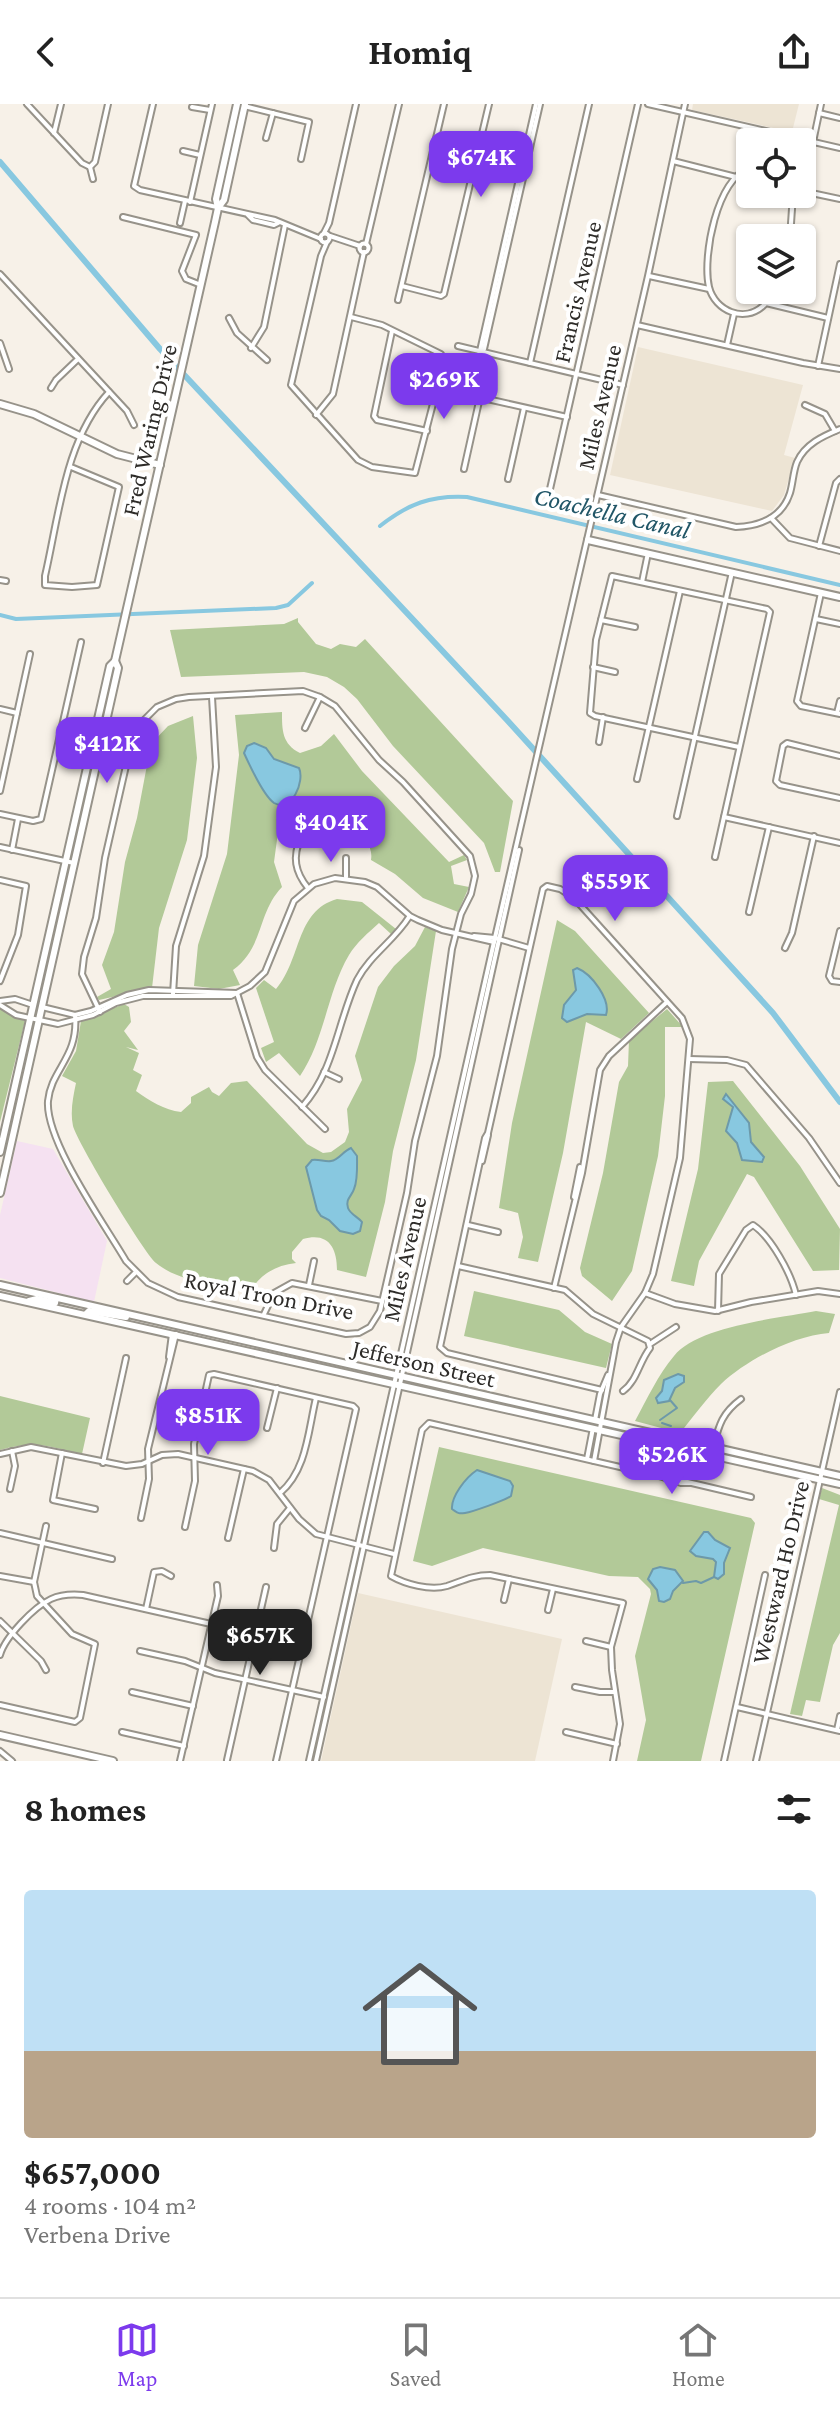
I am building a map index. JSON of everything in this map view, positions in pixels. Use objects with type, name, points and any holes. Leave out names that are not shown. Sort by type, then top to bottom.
[{"type":"main road","name":"Fred Waring Drive","points":[[0,1152],[110,666],[115,661],[201,285],[218,208],[216,199],[242,105]]},
{"type":"main road","points":[[0,404],[34,414],[117,454],[160,465]]},
{"type":"main road","points":[[588,540],[840,597]]},
{"type":"main road","name":"Fred Waring Drive","points":[[0,1193],[118,668],[115,661]]},
{"type":"main road","name":"Jefferson Street","points":[[0,1285],[840,1476]]},
{"type":"main road","name":"Jefferson Street","points":[[0,1296],[840,1484]]},
{"type":"main road","points":[[25,1301],[37,1299],[55,1303],[56,1298]]},
{"type":"main road","points":[[86,1314],[89,1311],[146,1319]]},
{"type":"main road","points":[[174,1334],[176,1330],[229,1338]]},
{"type":"main road","points":[[666,1445],[711,1451],[713,1447]]},
{"type":"main road","points":[[0,1735],[113,1761]]},
{"type":"street","points":[[27,104],[82,163],[90,167],[93,179]]},
{"type":"street","points":[[54,133],[61,104]]},
{"type":"street","points":[[90,167],[95,162],[108,104]]},
{"type":"street","points":[[153,104],[134,186],[248,215],[253,220],[274,225],[278,223],[369,248],[364,252],[333,394],[316,415]]},
{"type":"street","points":[[351,317],[392,331],[441,354],[427,431],[415,473],[372,467],[358,460],[291,385],[356,104]]},
{"type":"street","points":[[363,245],[399,104]]},
{"type":"street","points":[[398,300],[444,104]]},
{"type":"street","points":[[402,286],[441,296],[444,294],[489,104]]},
{"type":"street","points":[[470,395],[538,104]]},
{"type":"street","points":[[530,363],[589,104]]},
{"type":"street","name":"Francis Avenue","points":[[550,489],[638,104]]},
{"type":"street","points":[[648,104],[744,128]]},
{"type":"street","name":"Miles Avenue","points":[[309,1761],[624,385],[685,104]]},
{"type":"street","points":[[816,128],[821,104]]},
{"type":"street","points":[[242,105],[309,122],[301,159]]},
{"type":"street","points":[[180,223],[211,107],[192,107]]},
{"type":"street","points":[[266,138],[273,113]]},
{"type":"street","points":[[819,113],[840,118]]},
{"type":"street","points":[[816,143],[840,148]]},
{"type":"street","points":[[183,151],[200,155]]},
{"type":"street","points":[[673,161],[736,177],[717,212],[711,235],[709,289],[725,310],[734,314],[746,314],[764,304]]},
{"type":"street","points":[[816,194],[840,199]]},
{"type":"street","points":[[123,217],[194,233],[196,239],[182,271],[186,279],[201,285]]},
{"type":"street","points":[[251,348],[264,327],[285,225]]},
{"type":"street","points":[[818,366],[840,264]]},
{"type":"street","points":[[0,274],[127,411],[134,425]]},
{"type":"street","points":[[648,276],[709,289]]},
{"type":"street","points":[[770,304],[828,318]]},
{"type":"street","points":[[727,345],[734,314]]},
{"type":"street","points":[[229,318],[237,333],[267,360]]},
{"type":"street","points":[[637,325],[840,369]]},
{"type":"street","points":[[392,331],[374,416],[377,420],[427,431]]},
{"type":"street","points":[[0,343],[9,369]]},
{"type":"street","points":[[458,346],[624,385]]},
{"type":"street","points":[[51,388],[78,359]]},
{"type":"street","points":[[417,381],[435,387]]},
{"type":"street","points":[[71,467],[119,487],[97,585],[45,585],[71,467],[81,437],[109,392]]},
{"type":"street","points":[[456,392],[567,417]]},
{"type":"street","points":[[464,469],[480,397]]},
{"type":"street","points":[[598,495],[736,527],[754,526],[771,518],[790,496],[797,462],[810,443],[837,430],[825,414],[805,405]]},
{"type":"street","points":[[508,479],[524,408]]},
{"type":"street","points":[[819,546],[836,483],[840,479]]},
{"type":"street","points":[[771,518],[790,538],[840,551]]},
{"type":"street","points":[[642,582],[648,553]]},
{"type":"street","points":[[677,816],[732,572]]},
{"type":"street","points":[[715,857],[769,610],[612,576],[593,667],[590,713],[739,747]]},
{"type":"street","points":[[637,779],[680,591]]},
{"type":"street","points":[[821,593],[797,703],[839,713],[840,701]]},
{"type":"street","points":[[816,619],[840,624]]},
{"type":"street","points":[[601,620],[635,627]]},
{"type":"street","points":[[0,814],[33,821],[41,819],[81,642]]},
{"type":"street","points":[[0,791],[30,654]]},
{"type":"street","points":[[593,667],[615,672]]},
{"type":"street","points":[[99,1010],[82,974],[84,957],[96,918],[105,858],[131,744],[144,720],[157,707],[176,699],[289,691],[303,691],[320,697],[335,706],[379,760],[470,856],[475,876],[456,932],[437,1056],[415,1141],[407,1193],[382,1301],[292,1283],[282,1287],[269,1300],[264,1315]]},
{"type":"street","points":[[172,991],[176,946],[204,856],[216,767],[212,697]]},
{"type":"street","points":[[305,728],[320,697]]},
{"type":"street","points":[[0,709],[17,713]]},
{"type":"street","points":[[599,742],[603,717]]},
{"type":"street","points":[[840,756],[785,744],[777,783],[840,798]]},
{"type":"street","points":[[724,817],[840,843]]},
{"type":"street","points":[[12,850],[18,819]]},
{"type":"street","points":[[749,912],[769,827]]},
{"type":"street","points":[[785,948],[792,933],[814,836]]},
{"type":"street","points":[[301,837],[295,866],[308,888]]},
{"type":"street","points":[[0,847],[74,863]]},
{"type":"street","points":[[346,858],[346,877]]},
{"type":"street","points":[[0,1003],[14,1014],[58,1024],[128,999],[172,991],[237,993],[265,972],[294,901],[308,888],[327,879],[346,877],[377,887],[410,916],[442,930],[530,949]]},
{"type":"street","points":[[0,880],[26,886],[18,935],[0,981]]},
{"type":"street","points":[[598,1421],[621,1327],[645,1293],[653,1274],[680,1158],[690,1039],[686,1024],[574,898],[560,889],[547,886],[543,889],[440,1343],[447,1353],[602,1390]]},
{"type":"street","points":[[302,1107],[312,1095],[333,1054],[355,984],[366,963],[391,940],[410,916]]},
{"type":"street","points":[[840,935],[829,977],[840,982]]},
{"type":"street","points":[[237,993],[257,1057],[269,1076],[325,1129]]},
{"type":"street","points":[[0,1003],[15,999],[75,1017]]},
{"type":"street","points":[[554,1288],[580,1182],[602,1063],[665,1000]]},
{"type":"street","name":"Royal Troon Drive","points":[[75,1017],[75,1039],[48,1102],[55,1137],[136,1272],[148,1283],[178,1297],[352,1334],[370,1327],[376,1320],[382,1301]]},
{"type":"street","points":[[689,1059],[727,1060],[746,1065],[809,1138],[840,1183]]},
{"type":"street","points":[[324,1072],[339,1079]]},
{"type":"street","points":[[468,1225],[498,1232]]},
{"type":"street","points":[[718,1311],[719,1274],[746,1230],[753,1225],[791,1275],[796,1295]]},
{"type":"street","points":[[309,1285],[314,1261]]},
{"type":"street","points":[[458,1266],[570,1292],[593,1314],[650,1344]]},
{"type":"street","points":[[127,1281],[136,1272]]},
{"type":"street","points":[[645,1293],[675,1304],[718,1311],[818,1291],[840,1294]]},
{"type":"street","points":[[623,1391],[631,1385],[650,1344],[676,1327]]},
{"type":"street","points":[[141,1518],[148,1484],[148,1449],[174,1334]]},
{"type":"street","points":[[103,1463],[126,1358]]},
{"type":"street","points":[[594,1461],[602,1390],[610,1369]]},
{"type":"street","points":[[185,1527],[195,1481],[194,1457],[209,1375],[277,1388],[356,1409],[276,1761]]},
{"type":"street","points":[[267,1428],[277,1388]]},
{"type":"street","name":"Westward Ho Drive","points":[[756,1761],[840,1392]]},
{"type":"street","points":[[280,1493],[300,1469],[316,1398]]},
{"type":"street","points":[[713,1447],[720,1419],[741,1399]]},
{"type":"street","points":[[200,1415],[221,1420]]},
{"type":"street","points":[[613,1761],[620,1724],[611,1647],[623,1603],[476,1575],[439,1588],[391,1576],[422,1430],[426,1424],[659,1476],[668,1475],[751,1497]]},
{"type":"street","points":[[587,1459],[597,1429]]},
{"type":"street","points":[[0,1454],[31,1447],[126,1466],[170,1454],[244,1469],[261,1475],[310,1530],[327,1539],[394,1554]]},
{"type":"street","points":[[10,1489],[15,1466],[12,1451]]},
{"type":"street","points":[[62,1453],[52,1499],[58,1503],[95,1509]]},
{"type":"street","points":[[228,1538],[244,1469]]},
{"type":"street","points":[[274,1548],[277,1524],[291,1508]]},
{"type":"street","points":[[0,1705],[78,1722],[95,1644],[72,1634],[37,1596],[34,1582],[46,1526]]},
{"type":"street","points":[[0,1533],[112,1559]]},
{"type":"street","name":"Miles Avenue","points":[[316,1761],[360,1546]]},
{"type":"street","points":[[146,1609],[154,1572],[166,1572],[171,1576]]},
{"type":"street","points":[[724,1761],[765,1575]]},
{"type":"street","points":[[0,1576],[34,1582]]},
{"type":"street","points":[[504,1600],[509,1579]]},
{"type":"street","points":[[454,1583],[459,1592]]},
{"type":"street","points":[[180,1761],[218,1596],[217,1585]]},
{"type":"street","points":[[227,1760],[266,1587]]},
{"type":"street","points":[[548,1610],[553,1589]]},
{"type":"street","points":[[0,1655],[13,1632],[43,1604],[62,1595],[73,1594],[211,1624]]},
{"type":"street","points":[[0,1621],[41,1661],[46,1670]]},
{"type":"street","points":[[586,1641],[611,1647]]},
{"type":"street","points":[[140,1651],[324,1697]]},
{"type":"street","points":[[575,1687],[615,1692]]},
{"type":"street","points":[[132,1692],[193,1706]]},
{"type":"street","points":[[737,1707],[838,1730],[840,1716]]},
{"type":"street","points":[[122,1732],[184,1746]]},
{"type":"street","points":[[566,1732],[617,1744]]},
{"type":"street","points":[[0,1751],[12,1761]]},
{"type":"shaded area","points":[[693,104],[799,104],[793,128],[774,128],[692,110]]},
{"type":"shaded area","points":[[638,347],[803,385],[784,455],[795,458],[784,495],[772,511],[610,475]]},
{"type":"shaded area","points":[[17,1141],[53,1149],[107,1241],[94,1302],[0,1278],[0,1215]]},
{"type":"shaded area","points":[[358,1593],[562,1639],[535,1761],[321,1761]]},
{"type":"green space","points":[[298,618],[316,644],[331,649],[340,644],[356,647],[365,639],[513,801],[500,872],[495,872],[484,843],[393,746],[344,687],[327,677],[304,672],[181,677],[170,630],[284,624]]},
{"type":"green space","points":[[282,712],[284,736],[294,749],[300,753],[321,746],[334,734],[362,771],[449,862],[464,855],[467,860],[451,866],[454,884],[469,887],[458,912],[423,898],[395,874],[371,860],[371,851],[363,839],[297,811],[279,825],[274,862],[282,887],[268,908],[256,941],[233,970],[240,985],[219,989],[194,986],[198,945],[227,854],[239,755],[235,715]]},
{"type":"green space","points":[[193,716],[197,758],[187,840],[159,928],[152,988],[99,1000],[97,997],[111,989],[102,965],[114,932],[125,862],[151,744],[168,726]]},
{"type":"green space","points":[[337,899],[362,902],[396,929],[391,934],[379,923],[349,955],[315,1047],[300,1076],[279,1053],[266,1062],[261,1048],[274,1042],[256,988],[264,980],[276,989],[313,914]]},
{"type":"green space","points":[[557,920],[575,931],[649,1013],[621,1039],[586,1022],[563,1153],[538,1262],[518,1258],[523,1237],[518,1213],[499,1208],[512,1123]]},
{"type":"green space","points":[[425,927],[436,931],[416,1060],[366,1277],[337,1270],[333,1248],[325,1240],[312,1237],[303,1239],[292,1252],[296,1263],[270,1271],[250,1291],[189,1279],[156,1263],[112,1197],[73,1126],[76,1083],[62,1076],[76,1051],[81,1021],[124,1004],[129,1007],[131,1022],[124,1031],[138,1050],[126,1047],[139,1053],[133,1070],[142,1075],[136,1091],[157,1104],[181,1112],[191,1103],[191,1097],[209,1087],[219,1096],[231,1083],[247,1081],[307,1144],[323,1153],[331,1152],[345,1142],[349,1132],[347,1109],[362,1080],[355,1056],[378,987],[415,946]]},
{"type":"green space","points":[[0,1008],[25,1021],[0,1122]]},
{"type":"green space","points":[[667,1009],[683,1027],[665,1027],[665,1096],[658,1156],[632,1271],[612,1301],[582,1276],[580,1268],[603,1173],[619,1082],[628,1066],[629,1040]]},
{"type":"green space","points":[[733,1081],[800,1166],[840,1229],[839,1270],[813,1271],[754,1177],[747,1174],[699,1261],[694,1286],[671,1281],[698,1169],[708,1082]]},
{"type":"green space","points":[[474,1291],[559,1310],[585,1332],[612,1344],[606,1368],[464,1336]]},
{"type":"green space","points":[[816,1311],[835,1314],[829,1333],[786,1344],[744,1366],[715,1390],[680,1433],[635,1421],[663,1371],[685,1346],[720,1330]]},
{"type":"green space","points":[[0,1396],[90,1418],[82,1454],[32,1445],[0,1450]]},
{"type":"green space","points":[[439,1447],[751,1518],[755,1523],[701,1761],[637,1761],[646,1720],[635,1656],[651,1594],[638,1577],[609,1576],[483,1548],[432,1566],[413,1561]]},
{"type":"green space","points":[[822,1488],[840,1495],[840,1633],[833,1645],[820,1702],[806,1700],[802,1716],[790,1714],[839,1505],[819,1499]]},
{"type":"water","points":[[254,743],[266,748],[274,759],[299,768],[296,794],[286,804],[274,803],[257,780],[244,753],[247,746]]},
{"type":"water","points":[[577,968],[599,988],[606,1002],[606,1015],[587,1014],[567,1022],[562,1018],[564,1005],[576,990],[573,970]]},
{"type":"water","points":[[726,1094],[749,1123],[751,1142],[764,1157],[762,1162],[742,1160],[737,1143],[726,1131],[733,1107],[723,1099]]},
{"type":"water","points":[[351,1148],[357,1156],[357,1173],[347,1205],[362,1222],[360,1231],[353,1234],[340,1231],[321,1216],[306,1167],[312,1160],[334,1160]]},
{"type":"water","points":[[678,1374],[684,1376],[684,1382],[675,1388],[669,1401],[658,1403],[656,1398],[662,1391],[664,1380]]},
{"type":"water","points":[[477,1470],[510,1481],[513,1486],[511,1496],[458,1513],[452,1509],[456,1493]]},
{"type":"water","points":[[704,1532],[730,1548],[724,1563],[724,1574],[718,1579],[714,1577],[716,1562],[713,1559],[696,1556],[690,1551]]},
{"type":"water","points":[[653,1569],[675,1570],[683,1581],[670,1599],[664,1602],[659,1601],[657,1590],[648,1579]]},
{"type":"waterway","points":[[0,162],[160,349],[507,720],[773,1013],[840,1102]]},
{"type":"waterway","name":"Coachella Canal","points":[[380,526],[420,502],[467,497],[840,585]]},
{"type":"waterway","name":"Coachella Canal","points":[[0,615],[16,619],[276,608],[288,605],[312,583]]},
{"type":"waterway","points":[[660,1420],[677,1408],[670,1400]]},
{"type":"waterway","points":[[662,1423],[671,1426]]},
{"type":"waterway","points":[[683,1583],[701,1583],[714,1577]]}]
